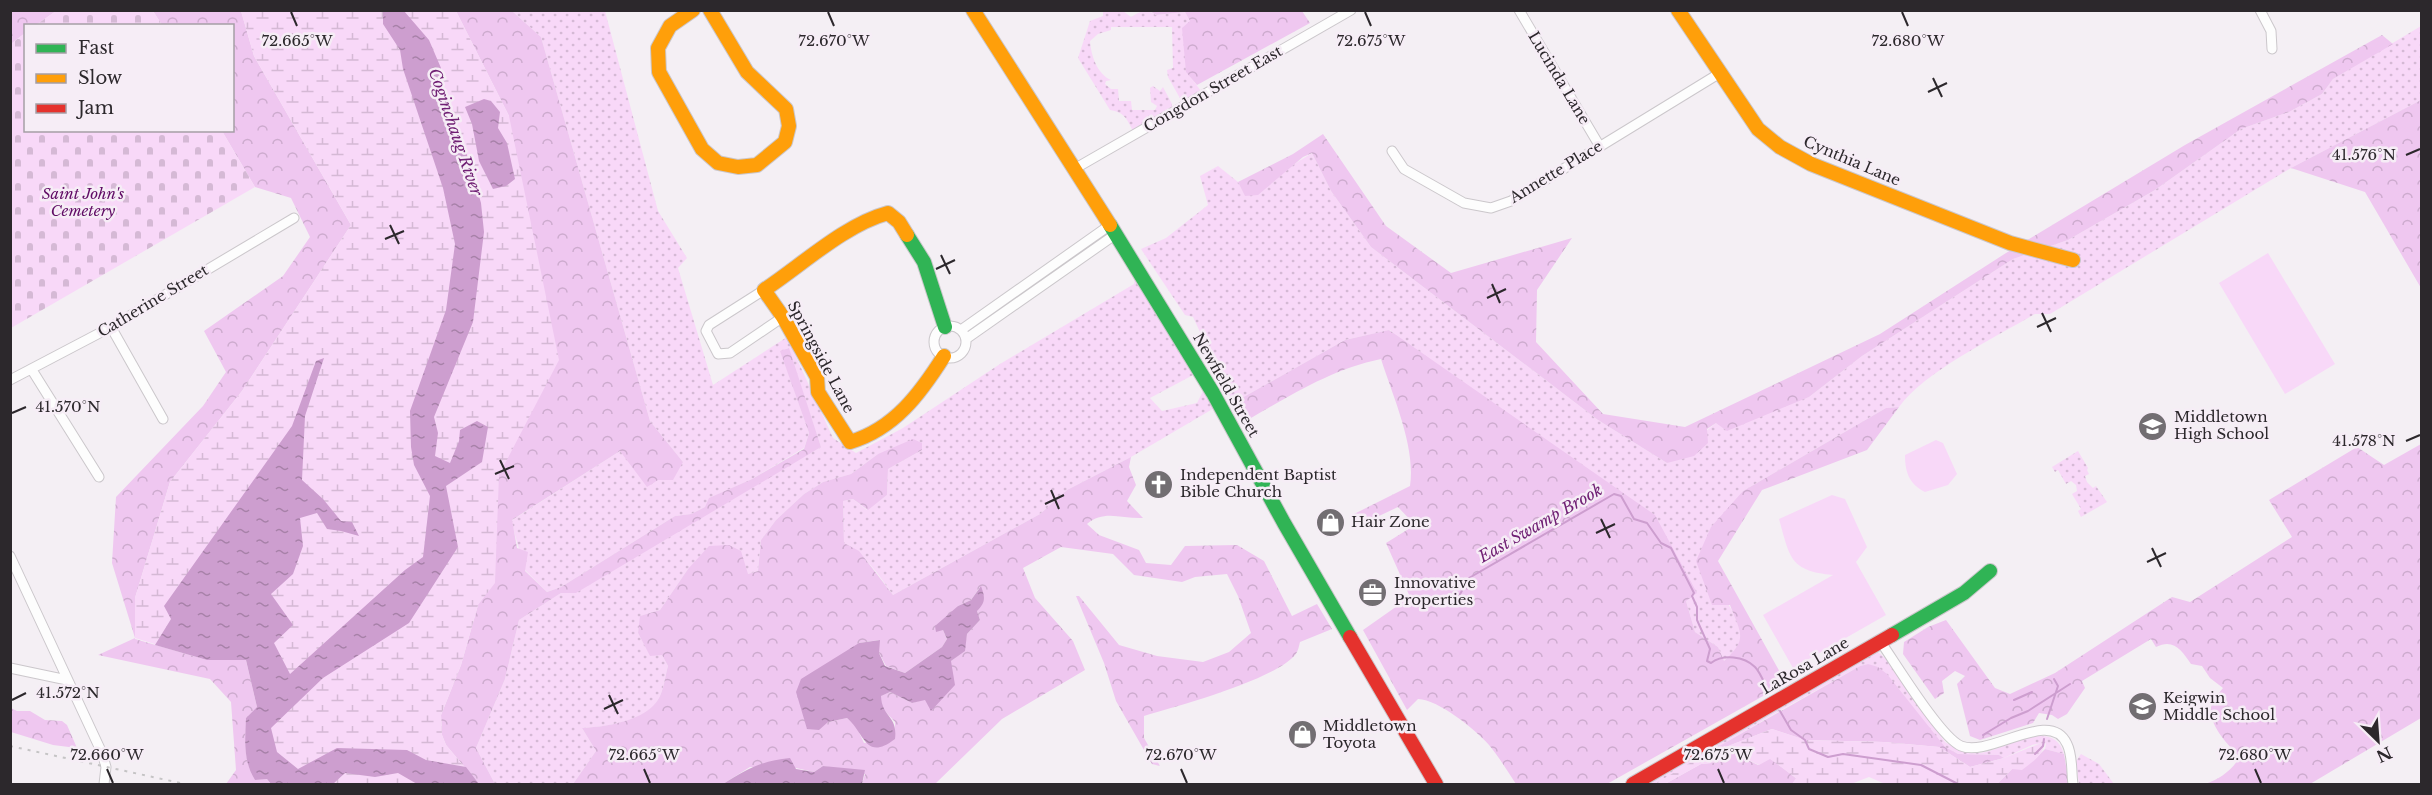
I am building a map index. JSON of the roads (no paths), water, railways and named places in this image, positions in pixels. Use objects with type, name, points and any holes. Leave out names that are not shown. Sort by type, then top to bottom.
[{"type":"street","points":[[693,10],[670,26],[658,48],[659,72],[702,149],[718,163],[738,167],[757,165],[785,142],[789,126],[786,109],[747,72],[710,10]]},
{"type":"street","name":"Newfield Street","points":[[973,10],[1076,168],[1222,408],[1289,532],[1436,784]]},
{"type":"street","name":"Congdon Street East","points":[[1076,168],[1351,10]]},
{"type":"street","name":"Lucinda Lane","points":[[1518,10],[1599,145]]},
{"type":"street","name":"Cynthia Lane","points":[[1678,10],[1758,129],[1780,147],[1811,164],[2010,243],[2073,260]]},
{"type":"street","points":[[2260,10],[2271,31],[2272,49]]},
{"type":"street","name":"Annette Place","points":[[1392,151],[1404,169],[1464,204],[1491,208],[1511,201],[1720,73]]},
{"type":"street","points":[[783,318],[730,353],[718,354],[706,331],[709,325],[860,224],[878,214],[888,213],[899,222],[924,262],[945,327]]},
{"type":"street","name":"Catherine Street","points":[[10,380],[111,327],[294,218]]},
{"type":"street","name":"Springside Lane","points":[[764,290],[817,377],[818,392],[850,442],[861,440],[896,418],[926,386],[944,356],[952,358],[960,355],[965,348],[964,334],[1113,229]]},
{"type":"street","points":[[944,356],[937,351],[934,339],[938,332],[945,327],[953,326],[964,334]]},
{"type":"street","points":[[111,327],[164,419]]},
{"type":"street","points":[[32,370],[99,477]]},
{"type":"street","points":[[10,556],[105,762],[104,784]]},
{"type":"street","name":"LaRosa Lane","points":[[1633,784],[1964,593],[1990,571]]},
{"type":"street","points":[[1880,641],[1938,724],[1953,741],[1966,747],[1980,748],[2031,731],[2045,730],[2056,733],[2067,744],[2073,784]]},
{"type":"street","points":[[10,668],[68,680]]},
{"type":"water","name":"Coginchaug River","points":[[383,11],[404,11],[429,40],[441,68],[438,84],[468,158],[481,203],[484,232],[473,322],[434,417],[438,433],[435,456],[450,463],[459,441],[460,430],[477,421],[488,427],[482,462],[446,486],[458,547],[409,623],[323,678],[271,728],[277,752],[298,769],[337,748],[407,750],[426,760],[466,767],[479,784],[417,784],[398,773],[375,777],[345,773],[333,784],[271,784],[267,779],[255,780],[248,765],[245,742],[246,718],[257,707],[246,660],[207,660],[155,645],[171,619],[164,606],[292,426],[316,361],[324,358],[305,416],[302,480],[323,499],[341,521],[352,522],[359,536],[327,529],[317,513],[300,518],[303,546],[293,574],[271,594],[293,625],[274,643],[290,674],[405,570],[423,557],[430,496],[414,465],[410,411],[446,310],[455,244],[443,188],[403,69],[400,50],[383,24]]},
{"type":"water","points":[[484,99],[491,101],[500,112],[498,128],[507,143],[515,179],[506,186],[493,189],[479,161],[472,124],[465,107]]},
{"type":"water","points":[[981,586],[984,599],[977,611],[980,620],[967,634],[965,651],[951,661],[955,685],[931,711],[925,700],[912,703],[890,692],[881,696],[884,709],[894,725],[895,739],[877,748],[866,743],[847,718],[828,722],[819,730],[807,729],[796,692],[801,679],[859,643],[880,640],[879,653],[885,666],[905,673],[942,647],[947,639],[943,630],[936,632],[935,626],[958,606],[971,600]]},
{"type":"water","points":[[790,758],[796,769],[814,772],[823,766],[865,770],[862,784],[723,784],[755,766]]},
{"type":"waterway","name":"East Swamp Brook","points":[[1459,596],[1469,578],[1614,494],[1621,496],[1634,519],[1647,523],[1661,543],[1671,548],[1694,593],[1692,596],[1697,607],[1697,620],[1710,649],[1707,661],[1711,663],[1727,657],[1745,660],[1757,670],[1769,693]]},
{"type":"waterway","points":[[2047,719],[2058,686],[2054,679]]},
{"type":"waterway","points":[[1983,735],[2011,718],[2028,711],[2070,684]]},
{"type":"waterway","points":[[2014,700],[2032,692]]},
{"type":"waterway","name":"East Swamp Brook","points":[[1780,711],[1791,730],[1805,740],[1809,749],[1828,757],[1843,754],[1921,765],[1958,784]]},
{"type":"waterway","points":[[2035,754],[2043,746],[2044,739]]},
{"type":"railway","points":[[10,746],[185,784]]},
{"type":"place","name":"Middletown High School","points":[[2153,426]]},
{"type":"place","name":"Independent Baptist Bible Church","points":[[1159,484]]},
{"type":"place","name":"Hair Zone","points":[[1330,522]]},
{"type":"place","name":"Innovative Properties","points":[[1373,592]]},
{"type":"place","name":"Keigwin Middle School","points":[[2142,707]]},
{"type":"place","name":"Middletown Toyota","points":[[1302,735]]},
{"type":"park label","name":"Saint John's Cemetery","points":[[83,202]]}]
